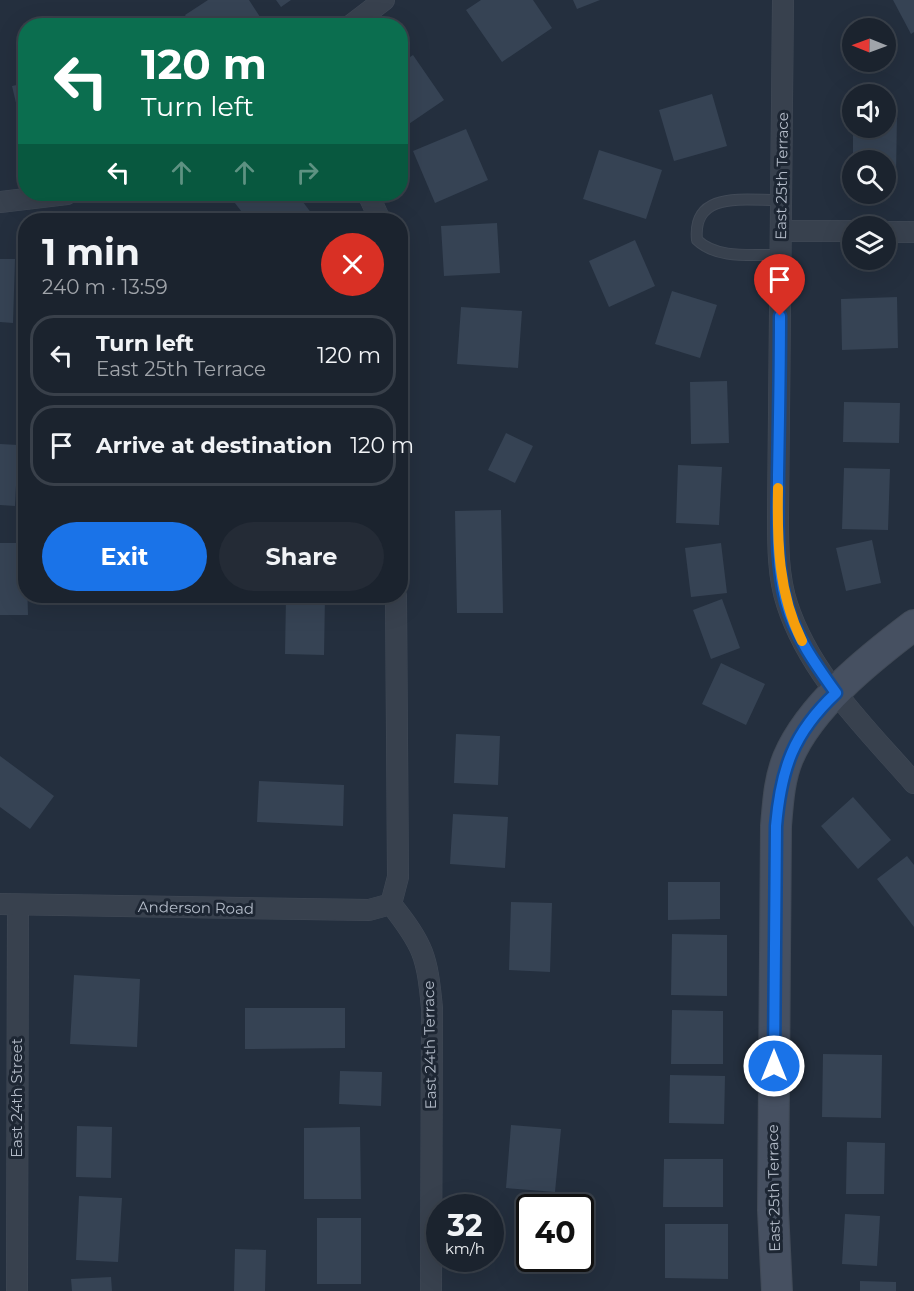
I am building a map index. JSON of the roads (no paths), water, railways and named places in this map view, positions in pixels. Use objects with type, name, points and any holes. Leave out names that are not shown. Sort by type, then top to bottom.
[{"type":"street","points":[[360,18],[384,0]]},
{"type":"street","name":"East 25th Terrace","points":[[777,1291],[773,1198],[776,826],[779,788],[788,758],[803,731],[818,710],[836,693],[810,656],[797,631],[786,602],[779,555],[783,0]]},
{"type":"street","points":[[0,202],[18,200]]},
{"type":"street","points":[[782,231],[842,231]]},
{"type":"street","points":[[896,232],[914,232]]},
{"type":"street","points":[[391,904],[398,878],[396,603]]},
{"type":"street","points":[[914,625],[836,693],[914,783]]},
{"type":"street","name":"Anderson Road","points":[[9,905],[369,910],[391,904]]},
{"type":"street","name":"East 24th Terrace","points":[[391,904],[423,950],[429,972],[432,1008],[430,1291]]},
{"type":"street","name":"East 24th Street","points":[[9,905],[17,1291]]},
{"type":"lane","points":[[781,255],[721,253],[706,249],[697,240],[696,227],[699,215],[710,205],[725,201],[782,201]]}]
